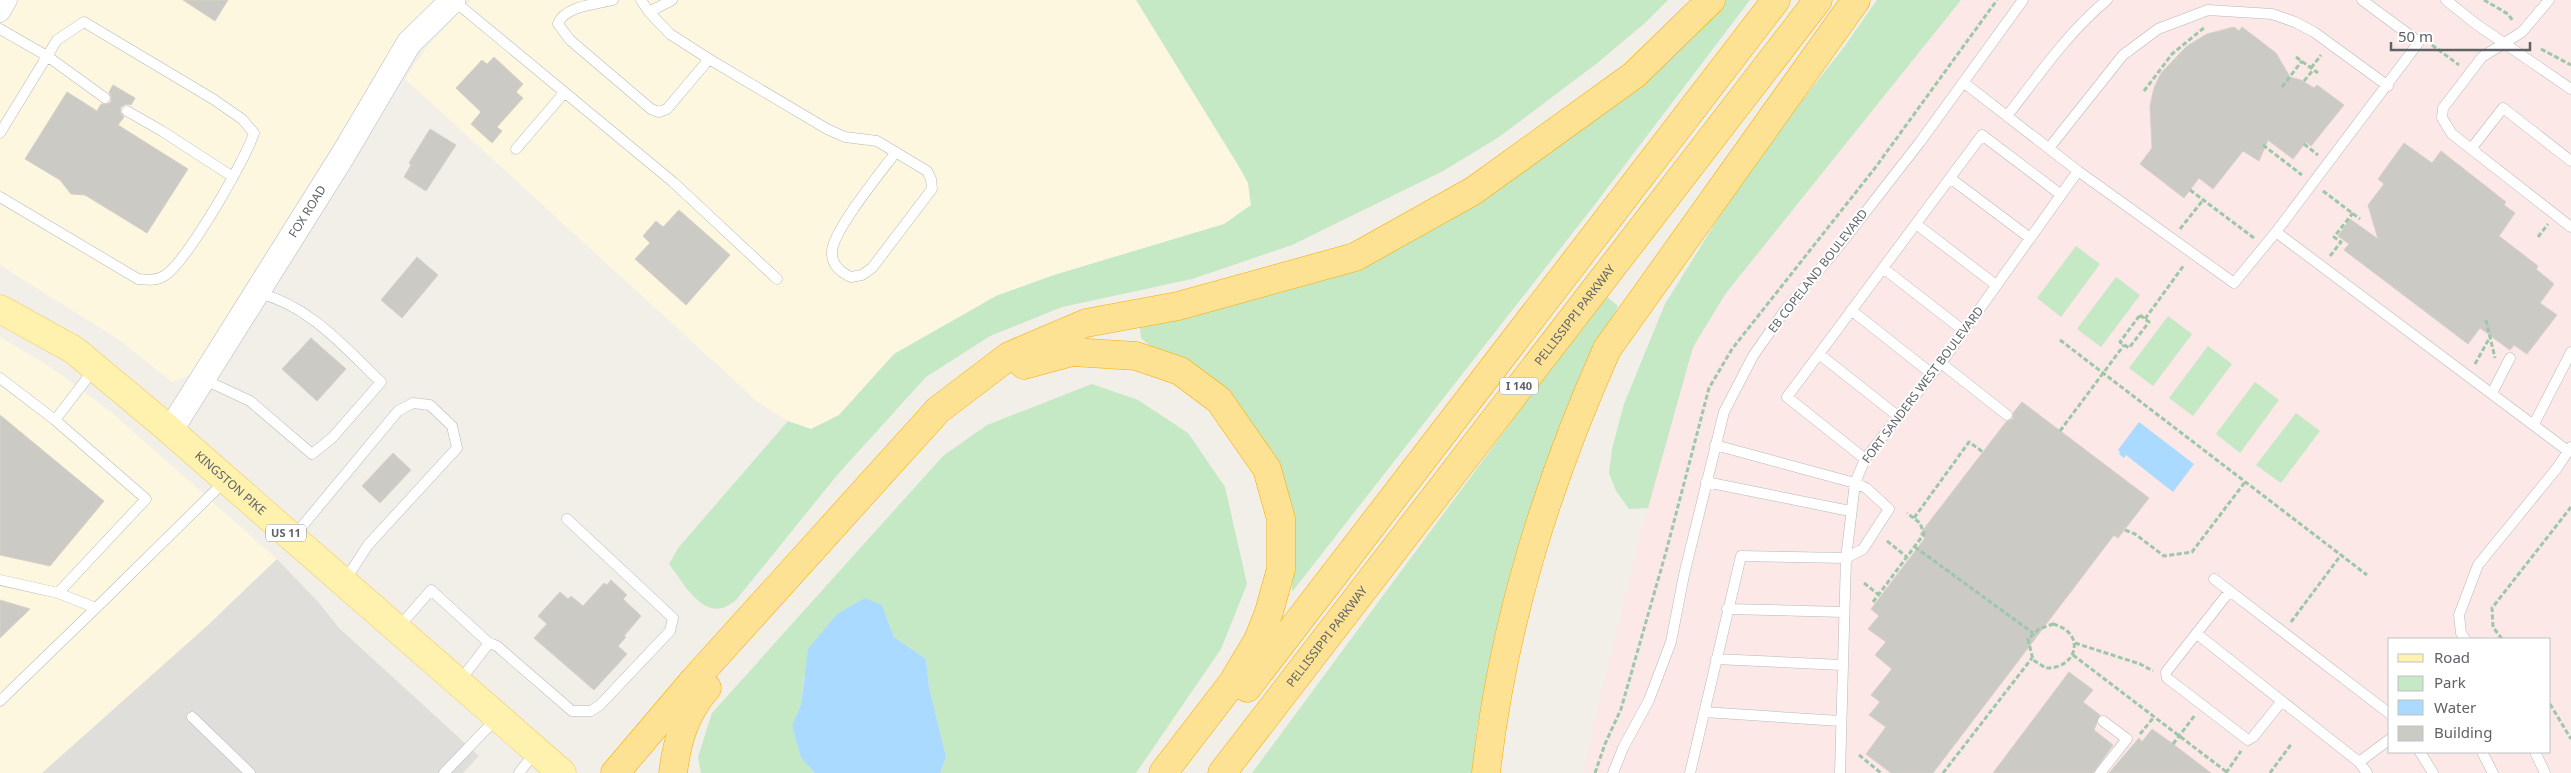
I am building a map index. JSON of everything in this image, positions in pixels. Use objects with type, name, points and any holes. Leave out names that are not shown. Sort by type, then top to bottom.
[{"type":"highway","points":[[615,773],[694,680],[938,410],[1009,356],[1086,323],[1178,306],[1355,257],[1473,191],[1634,75],[1711,0]]},
{"type":"highway","name":"I 140","points":[[1181,773],[1776,0]]},
{"type":"highway","name":"PELLISSIPPI PARKWAY","points":[[1222,773],[1818,0]]},
{"type":"highway","points":[[1486,773],[1491,728],[1511,622],[1532,544],[1578,413],[1607,349],[1856,0]]},
{"type":"highway","points":[[673,773],[676,748],[684,722],[697,700],[951,412],[1009,371],[1032,362],[1072,352],[1136,356],[1180,371],[1219,400],[1267,469],[1281,519],[1280,570],[1258,640],[1233,682],[1163,773]]},
{"type":"main road","name":"KINGSTON PIKE","points":[[0,309],[74,350],[96,368],[562,773]]},
{"type":"street","points":[[0,12],[7,0]]},
{"type":"street","name":"FOX ROAD","points":[[170,431],[409,43],[453,0]]},
{"type":"lane","points":[[453,0],[673,182],[777,278]]},
{"type":"lane","points":[[613,0],[570,11],[560,17],[558,24],[570,40],[651,109],[659,112],[667,109],[708,59]]},
{"type":"lane","points":[[642,0],[649,12],[670,34],[708,59],[827,129],[844,137],[877,141],[896,152],[927,171],[932,189],[872,268],[862,275],[851,277],[838,268],[832,260],[832,249],[839,232],[896,152]]},
{"type":"lane","points":[[649,12],[672,0]]},
{"type":"lane","name":"EB COPELAND BOULEVARD","points":[[1613,773],[1623,748],[1649,700],[1671,642],[1706,482],[1724,412],[1764,341],[1785,310],[1861,217],[2023,0]]},
{"type":"lane","points":[[2008,116],[2062,45],[2090,14],[2108,0]]},
{"type":"lane","points":[[1963,82],[2078,171],[2234,283],[2276,232],[2420,42],[2362,0]]},
{"type":"lane","points":[[2446,0],[2476,24],[2571,89]]},
{"type":"lane","points":[[2549,0],[2522,32],[2482,57],[2443,108],[2442,118],[2446,126],[2471,149],[2571,227]]},
{"type":"lane","points":[[2049,148],[2123,55],[2158,29],[2208,10],[2272,14],[2295,22],[2314,32],[2388,86]]},
{"type":"lane","points":[[0,133],[57,40],[84,22],[213,98],[242,120],[254,133],[249,149],[233,177],[178,262],[165,276],[153,280],[138,279],[0,197]]},
{"type":"lane","points":[[0,29],[47,56],[105,98]]},
{"type":"lane","points":[[516,149],[564,93]]},
{"type":"lane","points":[[2471,149],[2503,108],[2571,161]]},
{"type":"lane","points":[[127,111],[162,131],[233,177]]},
{"type":"lane","points":[[1865,459],[1787,397],[1982,135],[2060,194]]},
{"type":"lane","name":"FORT SANDERS WEST BOULEVARD","points":[[1846,558],[1850,511],[1855,483],[1865,459],[1964,332],[2078,171]]},
{"type":"lane","points":[[1950,178],[2030,238]]},
{"type":"lane","points":[[1916,224],[1996,285]]},
{"type":"lane","points":[[2276,232],[2468,376],[2570,449],[2557,468],[2478,565],[2459,615],[2461,633],[2464,638]]},
{"type":"lane","points":[[1883,268],[1964,332]]},
{"type":"lane","points":[[202,379],[250,401],[312,454],[332,438],[381,382],[302,310],[273,296],[256,292]]},
{"type":"lane","points":[[1852,310],[1932,374]]},
{"type":"lane","points":[[2534,424],[2571,352]]},
{"type":"lane","points":[[1819,354],[1898,417]]},
{"type":"lane","points":[[2492,393],[2510,358]]},
{"type":"lane","points":[[1941,363],[2007,415]]},
{"type":"lane","points":[[55,420],[96,368]]},
{"type":"lane","points":[[0,378],[55,420],[146,499],[58,594]]},
{"type":"lane","points":[[292,538],[398,411],[413,403],[430,405],[452,426],[457,448],[368,545],[344,583]]},
{"type":"lane","points":[[1694,773],[1690,773],[1727,609],[1741,556],[1846,558],[1863,549],[1889,509],[1866,488],[1855,483],[1715,445]]},
{"type":"lane","points":[[0,701],[226,480]]},
{"type":"lane","points":[[1706,482],[1850,511]]},
{"type":"lane","points":[[396,629],[431,590],[489,643],[497,646],[572,711],[591,711],[600,705],[670,632],[672,618],[567,520]]},
{"type":"lane","points":[[1840,773],[1846,558]]},
{"type":"lane","points":[[2214,579],[2388,712]]},
{"type":"lane","points":[[0,580],[58,594],[96,608]]},
{"type":"lane","points":[[2229,592],[2166,672],[2168,680],[2249,740],[2282,701]]},
{"type":"lane","points":[[1727,609],[1844,612]]},
{"type":"lane","points":[[2197,634],[2359,762],[2367,773]]},
{"type":"lane","points":[[458,682],[489,643]]},
{"type":"lane","points":[[1716,659],[1842,665]]},
{"type":"lane","points":[[1704,712],[1840,721]]},
{"type":"lane","points":[[192,717],[250,773]]},
{"type":"lane","points":[[444,773],[498,717]]},
{"type":"lane","points":[[2100,773],[2127,739],[2103,721]]},
{"type":"lane","points":[[2359,762],[2388,740]]},
{"type":"lane","points":[[519,773],[536,751]]},
{"type":"lane","points":[[2421,753],[2433,773]]},
{"type":"lane","points":[[2483,753],[2493,773]]},
{"type":"lane","points":[[2535,753],[2545,773]]},
{"type":"path","points":[[2484,0],[2508,14],[2514,22]]},
{"type":"path","points":[[2144,91],[2172,54],[2205,27]]},
{"type":"path","points":[[2420,42],[2430,44],[2457,64]]},
{"type":"path","points":[[2534,46],[2571,65]]},
{"type":"path","points":[[2304,81],[2322,54]]},
{"type":"path","points":[[2296,57],[2318,73]]},
{"type":"path","points":[[2282,87],[2302,61]]},
{"type":"path","points":[[2190,190],[2264,246]]},
{"type":"path","points":[[2179,230],[2203,200]]},
{"type":"path","points":[[2322,266],[2341,242],[2334,237],[2353,213]]},
{"type":"path","points":[[2145,319],[2193,254]]},
{"type":"path","points":[[2140,316],[2149,322],[2129,348],[2124,345],[2120,342],[2140,316]]},
{"type":"path","points":[[2486,320],[2497,367],[2504,371]]},
{"type":"path","points":[[2468,376],[2490,337]]},
{"type":"path","points":[[2060,340],[2367,574]]},
{"type":"path","points":[[2060,431],[2124,345]]},
{"type":"path","points":[[1914,518],[1969,442],[1983,452]]},
{"type":"path","points":[[2125,530],[2135,534],[2164,556],[2192,552],[2245,482]]},
{"type":"path","points":[[2501,638],[2493,627],[2492,608],[2571,507]]},
{"type":"path","points":[[1873,602],[1924,534],[1920,523],[1907,513]]},
{"type":"path","points":[[1887,541],[1907,557]]},
{"type":"path","points":[[1915,547],[2033,633]]},
{"type":"path","points":[[2283,632],[2341,555]]},
{"type":"path","points":[[1864,583],[1878,595]]},
{"type":"path","points":[[2048,624],[2060,626],[2067,630],[2075,643],[2073,656],[2050,669],[2042,667],[2032,658],[2027,644],[2028,639],[2033,633],[2048,624]]},
{"type":"path","points":[[2075,643],[2140,664],[2151,671],[2166,672]]},
{"type":"path","points":[[2073,656],[2227,773],[2249,740]]},
{"type":"path","points":[[1943,773],[2032,658]]},
{"type":"path","points":[[2173,744],[2202,706]]},
{"type":"path","points":[[2551,706],[2571,739]]},
{"type":"path","points":[[2270,773],[2292,743]]},
{"type":"path","points":[[1859,755],[1881,773]]},
{"type":"shaded area","points":[[0,0],[436,0],[395,46],[190,375],[172,382],[118,339],[0,265]]},
{"type":"shaded area","points":[[471,0],[1136,0],[1238,165],[1248,183],[1251,205],[1224,224],[1054,275],[996,296],[894,354],[839,415],[811,429],[788,421],[758,402],[405,79],[425,49]]},
{"type":"shaded area","points":[[1961,0],[2571,0],[2571,773],[1584,773],[1593,726],[1664,444],[1693,347],[1726,293]]},
{"type":"shaded area","points":[[0,337],[50,367],[111,412],[277,559],[207,626],[42,773],[0,773]]},
{"type":"shaded area","points":[[277,559],[319,603],[339,628],[479,756],[463,773],[42,773],[207,626]]},
{"type":"green space","points":[[1136,0],[1668,0],[1645,23],[1596,64],[1499,137],[1443,171],[1292,245],[1192,279],[1062,307],[990,336],[926,377],[838,474],[736,600],[724,607],[714,608],[698,601],[669,564],[679,547],[788,421],[811,429],[839,415],[894,354],[996,296],[1054,275],[1224,224],[1251,205],[1248,183],[1238,165]]},
{"type":"green space","points":[[1713,0],[1750,0],[1596,203],[1292,592],[1293,514],[1228,397],[1148,344],[1141,338],[1140,328],[1370,255]]},
{"type":"green space","points":[[1877,0],[1961,0],[1726,293],[1693,347],[1648,508],[1629,509],[1616,491],[1609,473],[1612,449],[1624,404],[1665,304],[1750,167],[1844,47]]},
{"type":"green space","points":[[2076,246],[2100,264],[2061,317],[2037,298]]},
{"type":"green space","points":[[2116,277],[2140,295],[2101,347],[2077,329]]},
{"type":"green space","points":[[1605,295],[1618,306],[1569,409],[1510,575],[1477,727],[1472,773],[1252,773]]},
{"type":"green space","points":[[2168,316],[2192,334],[2153,386],[2129,368]]},
{"type":"green space","points":[[2208,346],[2232,364],[2193,416],[2169,398]]},
{"type":"green space","points":[[2255,382],[2279,400],[2240,453],[2216,434]]},
{"type":"green space","points":[[1092,384],[1138,400],[1188,433],[1225,487],[1247,584],[1221,649],[1136,773],[940,773],[946,757],[929,687],[926,659],[894,637],[882,605],[804,676],[801,704],[792,726],[801,758],[815,773],[701,773],[698,757],[712,713],[943,456],[987,425]]},
{"type":"green space","points":[[2296,413],[2320,431],[2281,483],[2256,465]]},
{"type":"water","points":[[2139,422],[2194,464],[2173,492],[2126,455],[2124,458],[2119,454],[2118,450]]},
{"type":"water","points":[[865,598],[882,605],[894,637],[926,659],[929,687],[946,757],[940,773],[815,773],[801,758],[792,726],[801,704],[808,649],[837,614]]},
{"type":"building","points":[[183,0],[228,0],[215,21]]},
{"type":"building","points":[[2234,27],[2239,31],[2242,27],[2276,53],[2290,77],[2301,80],[2314,88],[2317,85],[2344,105],[2311,146],[2306,142],[2293,159],[2268,140],[2259,161],[2243,151],[2213,189],[2199,178],[2184,198],[2140,164],[2152,148],[2150,106],[2154,88],[2161,73],[2187,46],[2207,34]]},
{"type":"building","points":[[494,57],[523,84],[516,92],[523,98],[497,127],[502,131],[492,143],[471,124],[481,112],[456,88],[482,60],[487,64]]},
{"type":"building","points":[[113,85],[135,98],[131,105],[126,104],[121,107],[120,112],[124,117],[118,125],[188,169],[147,233],[85,195],[71,194],[60,180],[25,159],[67,92],[97,111],[101,104],[111,102],[109,92]]},
{"type":"building","points":[[430,129],[456,145],[426,191],[404,177],[411,165],[409,163]]},
{"type":"building","points":[[2404,143],[2432,163],[2441,151],[2506,202],[2504,205],[2515,213],[2499,236],[2538,266],[2536,269],[2554,284],[2540,303],[2557,315],[2527,354],[2514,345],[2510,350],[2480,328],[2468,344],[2344,250],[2349,244],[2338,236],[2350,219],[2378,239],[2368,205],[2384,184],[2378,179]]},
{"type":"building","points":[[679,210],[730,255],[686,305],[635,259],[650,243],[643,236],[656,221],[663,227]]},
{"type":"building","points":[[417,257],[438,275],[402,318],[381,300]]},
{"type":"building","points":[[311,338],[346,369],[317,401],[282,369]]},
{"type":"building","points":[[2022,402],[2149,498],[2118,538],[2114,535],[1933,773],[1891,773],[1866,754],[1886,727],[1869,715],[1880,702],[1871,695],[1892,669],[1875,655],[1886,642],[1868,629],[1879,616],[1871,609],[1925,538],[1920,534],[2006,422],[2013,419],[2013,413]]},
{"type":"building","points":[[0,415],[104,501],[50,566],[0,555]]},
{"type":"building","points":[[393,453],[411,470],[380,503],[362,486]]},
{"type":"building","points":[[611,580],[627,595],[623,599],[641,616],[618,646],[627,654],[594,690],[534,638],[547,624],[538,616],[560,592],[568,599],[571,596],[583,606],[604,583],[607,585]]},
{"type":"building","points":[[0,600],[30,609],[0,638]]},
{"type":"building","points":[[2069,672],[2093,690],[2083,702],[2100,715],[2094,730],[2113,745],[2093,773],[1993,773]]},
{"type":"building","points":[[2152,729],[2211,773],[2109,773],[2139,738],[2142,742]]}]
